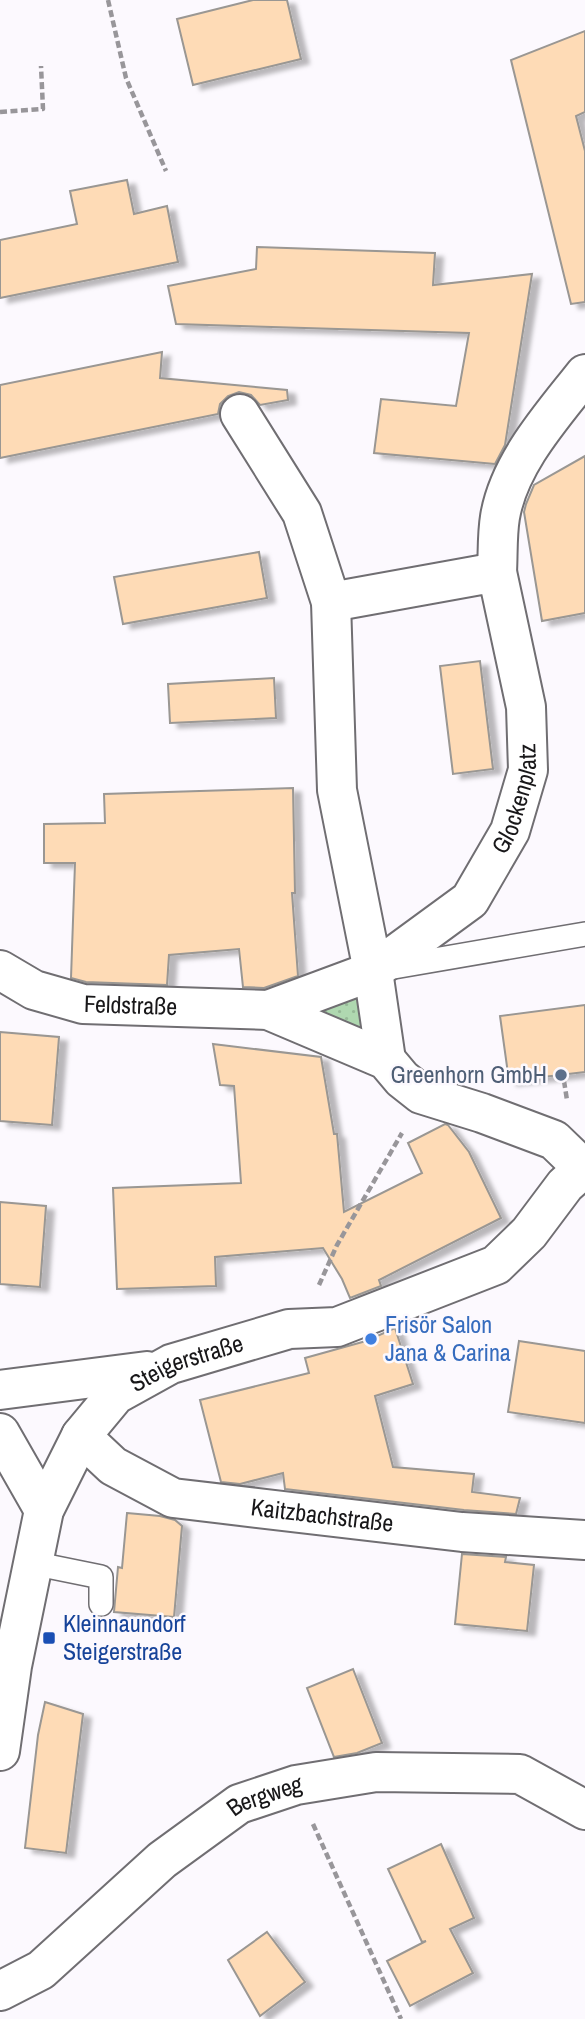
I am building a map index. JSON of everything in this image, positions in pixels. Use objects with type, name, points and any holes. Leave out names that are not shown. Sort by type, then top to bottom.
[{"type":"street","name":"Glockenplatz","points":[[373,971],[470,900],[510,831],[528,770],[526,707],[498,572],[500,517],[515,471],[585,373]]},
{"type":"street","points":[[240,414],[302,513],[331,602],[337,790],[373,971],[386,1060]]},
{"type":"street","points":[[331,602],[498,572]]},
{"type":"street","name":"Feldstraße","points":[[0,970],[34,989],[83,1004],[268,1010],[386,1060],[402,1079],[421,1094],[554,1140],[584,1167]]},
{"type":"street","name":"Feldstraße","points":[[268,1010],[373,971]]},
{"type":"street","name":"Steigerstraße","points":[[0,1751],[12,1666],[44,1510],[81,1436],[115,1395],[179,1362],[289,1329],[338,1326],[496,1265],[529,1233],[565,1185],[584,1167]]},
{"type":"street","points":[[0,1390],[163,1369]]},
{"type":"street","points":[[0,1433],[44,1510]]},
{"type":"street","name":"Kaitzbachstraße","points":[[81,1436],[113,1466],[173,1498],[462,1532],[585,1540]]},
{"type":"street","name":"Bergweg","points":[[0,1990],[41,1970],[162,1860],[239,1804],[296,1785],[376,1772],[520,1774],[585,1810]]},
{"type":"lane","points":[[373,971],[585,934]]},
{"type":"lane","points":[[32,1563],[101,1577],[101,1604]]},
{"type":"path","points":[[108,0],[126,78],[166,171]]},
{"type":"path","points":[[0,112],[43,109],[41,66]]},
{"type":"path","points":[[317,1327],[317,1292],[337,1245],[404,1130]]},
{"type":"path","points":[[296,1785],[401,2019]]},
{"type":"green space","points":[[360,993],[363,1039],[306,1011]]},
{"type":"building","points":[[253,0],[287,0],[301,59],[193,85],[177,19]]},
{"type":"building","points":[[585,31],[585,112],[576,116],[585,151],[585,302],[571,304],[511,60]]},
{"type":"building","points":[[127,180],[134,214],[167,206],[178,262],[0,298],[0,240],[77,224],[70,191]]},
{"type":"building","points":[[257,247],[435,253],[433,285],[532,274],[505,445],[495,464],[374,453],[381,399],[456,406],[469,333],[176,324],[168,286],[256,269]]},
{"type":"building","points":[[162,352],[160,378],[287,390],[288,400],[260,405],[251,395],[239,392],[228,396],[220,404],[218,414],[0,458],[0,385]]},
{"type":"building","points":[[585,456],[585,613],[542,621],[524,512],[526,504],[534,485]]},
{"type":"building","points":[[259,552],[267,598],[123,624],[114,577]]},
{"type":"building","points":[[480,661],[493,769],[453,774],[440,666]]},
{"type":"building","points":[[274,678],[276,718],[170,723],[168,684]]},
{"type":"building","points":[[293,788],[295,893],[292,893],[298,976],[264,988],[243,987],[239,949],[169,955],[167,985],[86,982],[71,978],[75,863],[44,863],[44,824],[105,823],[104,794]]},
{"type":"building","points":[[585,1005],[585,1072],[509,1081],[500,1016]]},
{"type":"building","points":[[0,1032],[59,1037],[52,1125],[0,1121]]},
{"type":"building","points":[[213,1044],[321,1057],[334,1134],[337,1134],[344,1212],[422,1173],[408,1143],[445,1124],[469,1152],[501,1218],[379,1280],[381,1286],[350,1298],[323,1248],[215,1257],[216,1286],[117,1289],[113,1188],[241,1183],[234,1086],[220,1085]]},
{"type":"building","points":[[0,1202],[46,1206],[40,1287],[0,1284]]},
{"type":"building","points":[[395,1328],[413,1384],[375,1396],[393,1467],[474,1474],[472,1492],[520,1498],[516,1514],[285,1489],[283,1473],[240,1484],[221,1482],[200,1400],[309,1373],[305,1358],[366,1341]]},
{"type":"building","points":[[519,1341],[585,1351],[585,1423],[508,1412]]},
{"type":"building","points":[[127,1513],[160,1516],[175,1520],[182,1526],[174,1617],[114,1612],[118,1567],[122,1568]]},
{"type":"building","points":[[462,1554],[506,1557],[505,1562],[534,1565],[527,1631],[455,1624]]},
{"type":"building","points":[[353,1669],[382,1743],[357,1753],[334,1757],[307,1688]]},
{"type":"building","points":[[45,1702],[83,1714],[66,1853],[25,1848],[38,1735]]},
{"type":"building","points":[[441,1844],[474,1918],[450,1929],[473,1973],[410,2006],[387,1961],[426,1941],[422,1942],[388,1869]]},
{"type":"building","points":[[267,1932],[305,1982],[260,2016],[228,1960]]},
{"type":"place","name":"Greenhorn GmbH","points":[[561,1075]]},
{"type":"place","name":"Frisör Salon Jana & Carina","points":[[371,1339]]},
{"type":"place","name":"Kleinnaundorf Steigerstraße","points":[[49,1638]]}]
